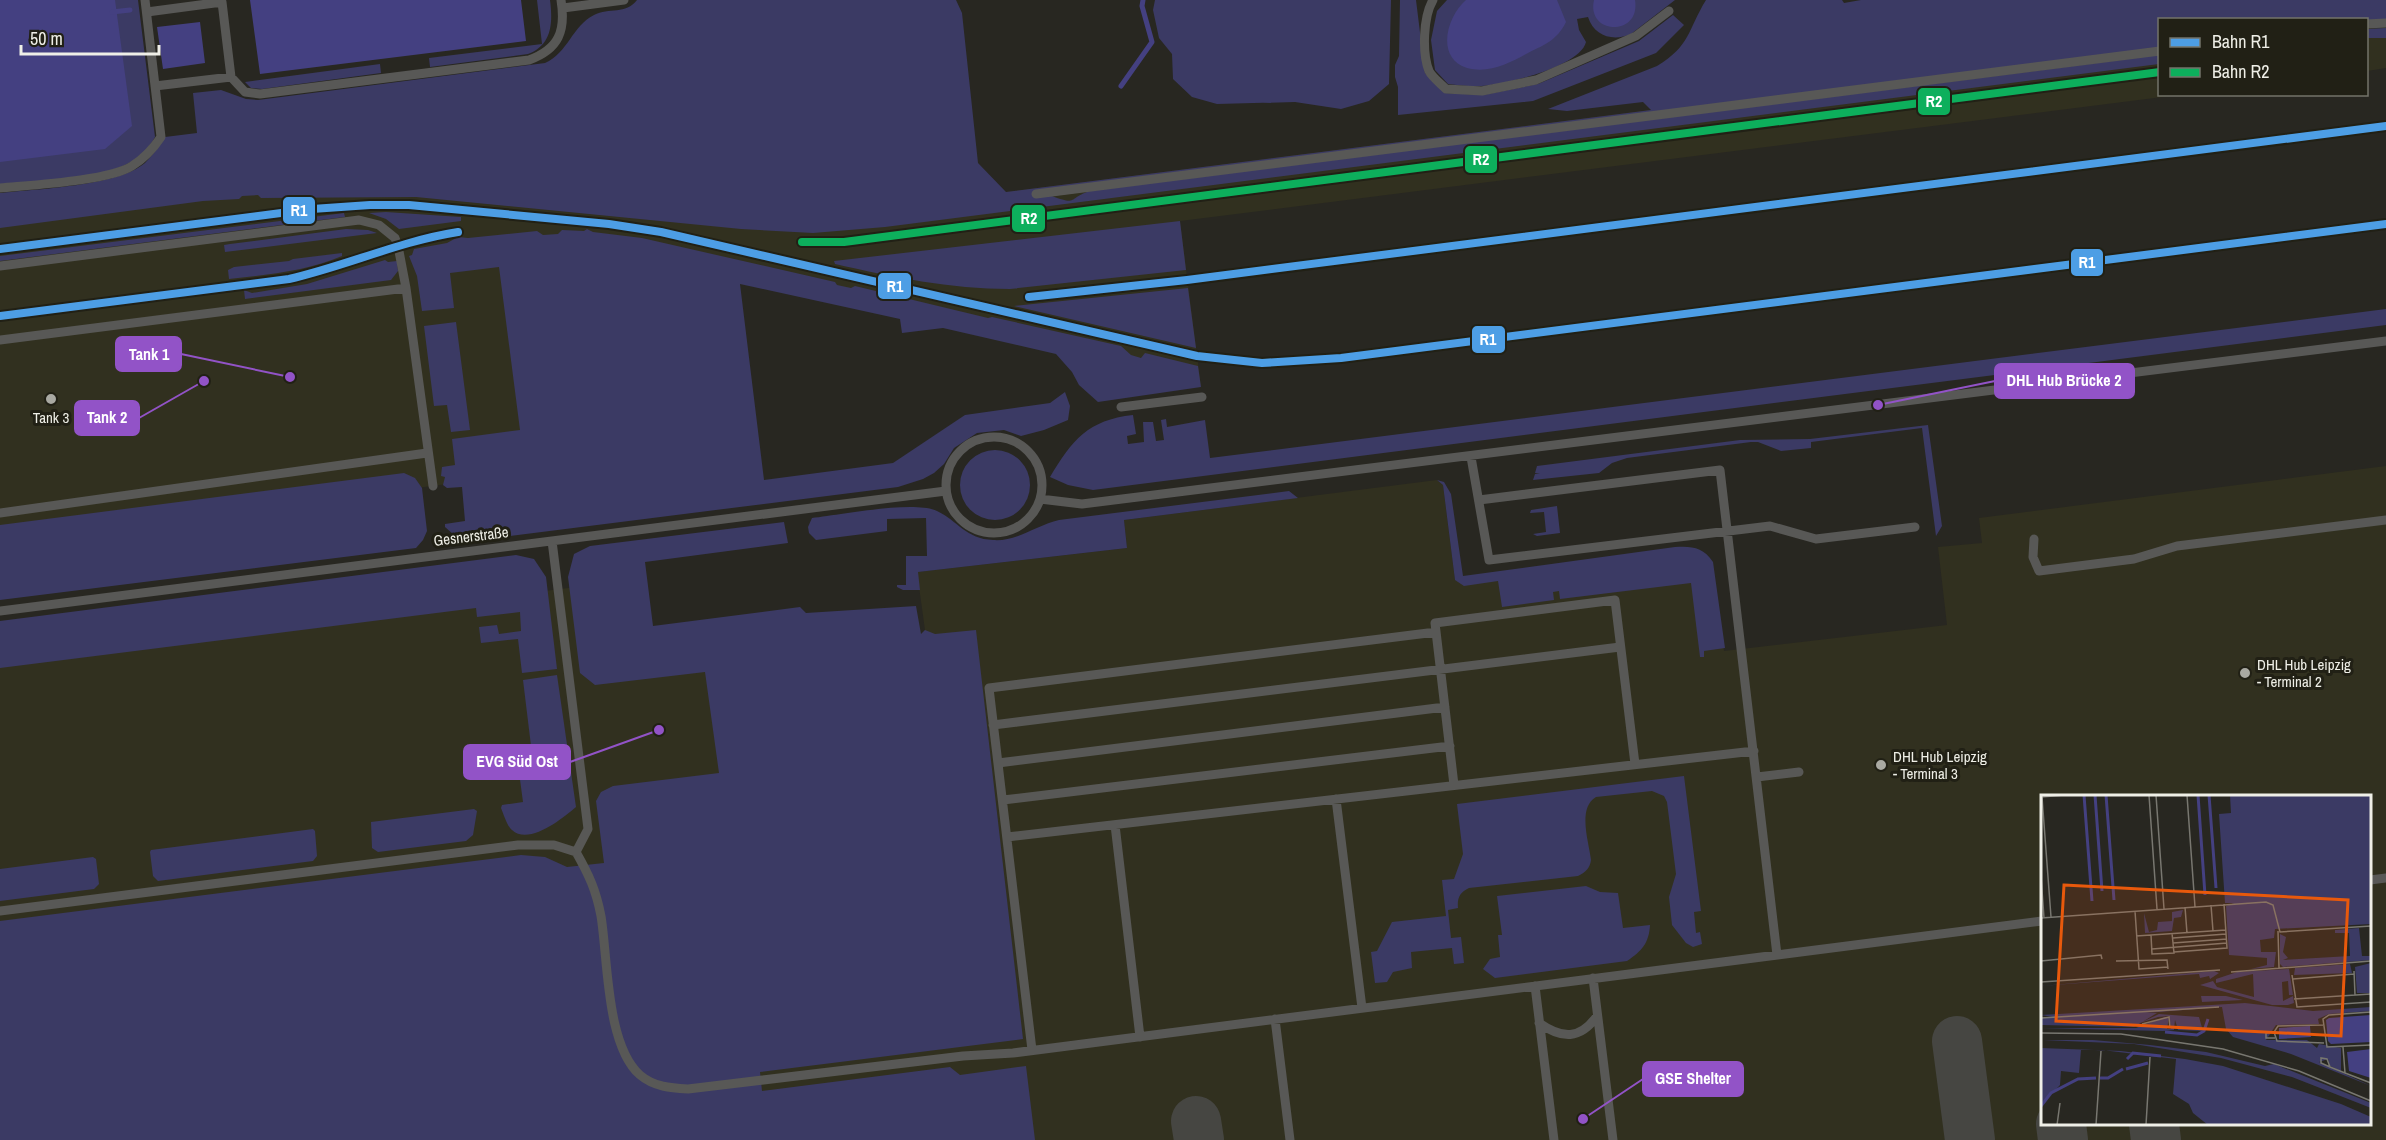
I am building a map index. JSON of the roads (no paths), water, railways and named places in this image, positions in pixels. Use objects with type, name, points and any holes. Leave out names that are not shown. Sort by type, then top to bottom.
[{"type":"lane","points":[[0,188],[109,175],[130,168],[149,155],[161,137],[146,0]]},
{"type":"lane","points":[[147,12],[221,1],[231,77],[245,92],[260,94],[529,60],[544,55],[555,44],[563,27],[562,4],[624,0]]},
{"type":"lane","points":[[1432,0],[1428,9],[1424,39],[1430,72],[1446,88],[1482,91],[1546,76],[1636,36],[1669,11]]},
{"type":"lane","points":[[2368,24],[2386,23]]},
{"type":"lane","points":[[1036,194],[2158,51]]},
{"type":"lane","points":[[155,86],[231,77]]},
{"type":"lane","points":[[0,266],[359,220],[379,225],[395,238],[406,288],[433,486]]},
{"type":"lane","points":[[0,340],[406,288]]},
{"type":"lane","points":[[1040,500],[1082,504],[2386,341]]},
{"type":"lane","points":[[1121,407],[1202,397]]},
{"type":"lane","points":[[1004,438],[1021,445],[1036,461],[1042,482],[1037,508],[1022,524],[1007,531],[994,533],[981,531],[960,519],[949,502],[946,490],[949,468],[960,451],[979,440],[1004,438]]},
{"type":"lane","points":[[0,513],[428,453]]},
{"type":"lane","points":[[1471,457],[1489,560],[1770,526],[1816,539],[1915,527]]},
{"type":"lane","points":[[1479,500],[1720,470],[1777,955]]},
{"type":"lane","name":"Gesnerstraße","points":[[0,611],[946,490]]},
{"type":"lane","points":[[2034,539],[2033,557],[2039,570],[2134,559],[2177,546],[2386,520]]},
{"type":"lane","points":[[552,541],[588,829],[576,852]]},
{"type":"lane","points":[[1032,1050],[989,688],[1436,628],[1615,600],[1635,764]]},
{"type":"lane","points":[[1436,628],[1454,785]]},
{"type":"lane","points":[[993,725],[1620,647]]},
{"type":"lane","points":[[998,763],[1445,706]]},
{"type":"lane","points":[[1002,800],[1450,746]]},
{"type":"lane","points":[[1007,837],[1754,751]]},
{"type":"lane","points":[[1757,777],[1798,772]]},
{"type":"lane","points":[[1336,799],[1362,1008]]},
{"type":"lane","points":[[1115,825],[1140,1037]]},
{"type":"lane","points":[[0,910],[518,845],[554,845],[576,852],[592,880],[600,915],[617,1035],[630,1064],[641,1076],[671,1089],[708,1088],[951,1057],[1140,1037],[2041,921]]},
{"type":"lane","points":[[2371,880],[2386,878]]},
{"type":"lane","points":[[1593,978],[1613,1140]]},
{"type":"lane","points":[[1535,986],[1554,1140]]},
{"type":"lane","points":[[1539,1023],[1554,1033],[1571,1035],[1588,1029],[1597,1016]]},
{"type":"lane","points":[[1275,1019],[1290,1140]]},
{"type":"waterway","points":[[1121,86],[1152,42],[1142,6],[1143,0]]},
{"type":"waterway","points":[[112,12],[130,10]]},
{"type":"rail line","name":"R2","points":[[802,242],[844,242],[2158,72]]},
{"type":"rail line","name":"R1","points":[[1029,297],[1187,280],[2386,126]]},
{"type":"rail line","name":"R1","points":[[0,249],[312,209],[409,205],[609,224],[661,232],[1197,356],[1262,363],[1341,358],[2386,224]]},
{"type":"rail line","name":"R1","points":[[0,316],[289,279],[415,241],[458,232]]},
{"type":"place","name":"Tank 1","points":[[290,377]]},
{"type":"place","name":"Tank 2","points":[[204,381]]},
{"type":"place","name":"Tank 3","points":[[51,399]]},
{"type":"place","name":"DHL Hub Brücke 2","points":[[1878,405]]},
{"type":"place","name":"DHL Hub Leipzig - Terminal 2","points":[[2245,673]]},
{"type":"place","name":"EVG Süd Ost","points":[[659,730]]},
{"type":"place","name":"DHL Hub Leipzig - Terminal 3","points":[[1881,765]]},
{"type":"place","name":"GSE Shelter","points":[[1583,1119]]}]
